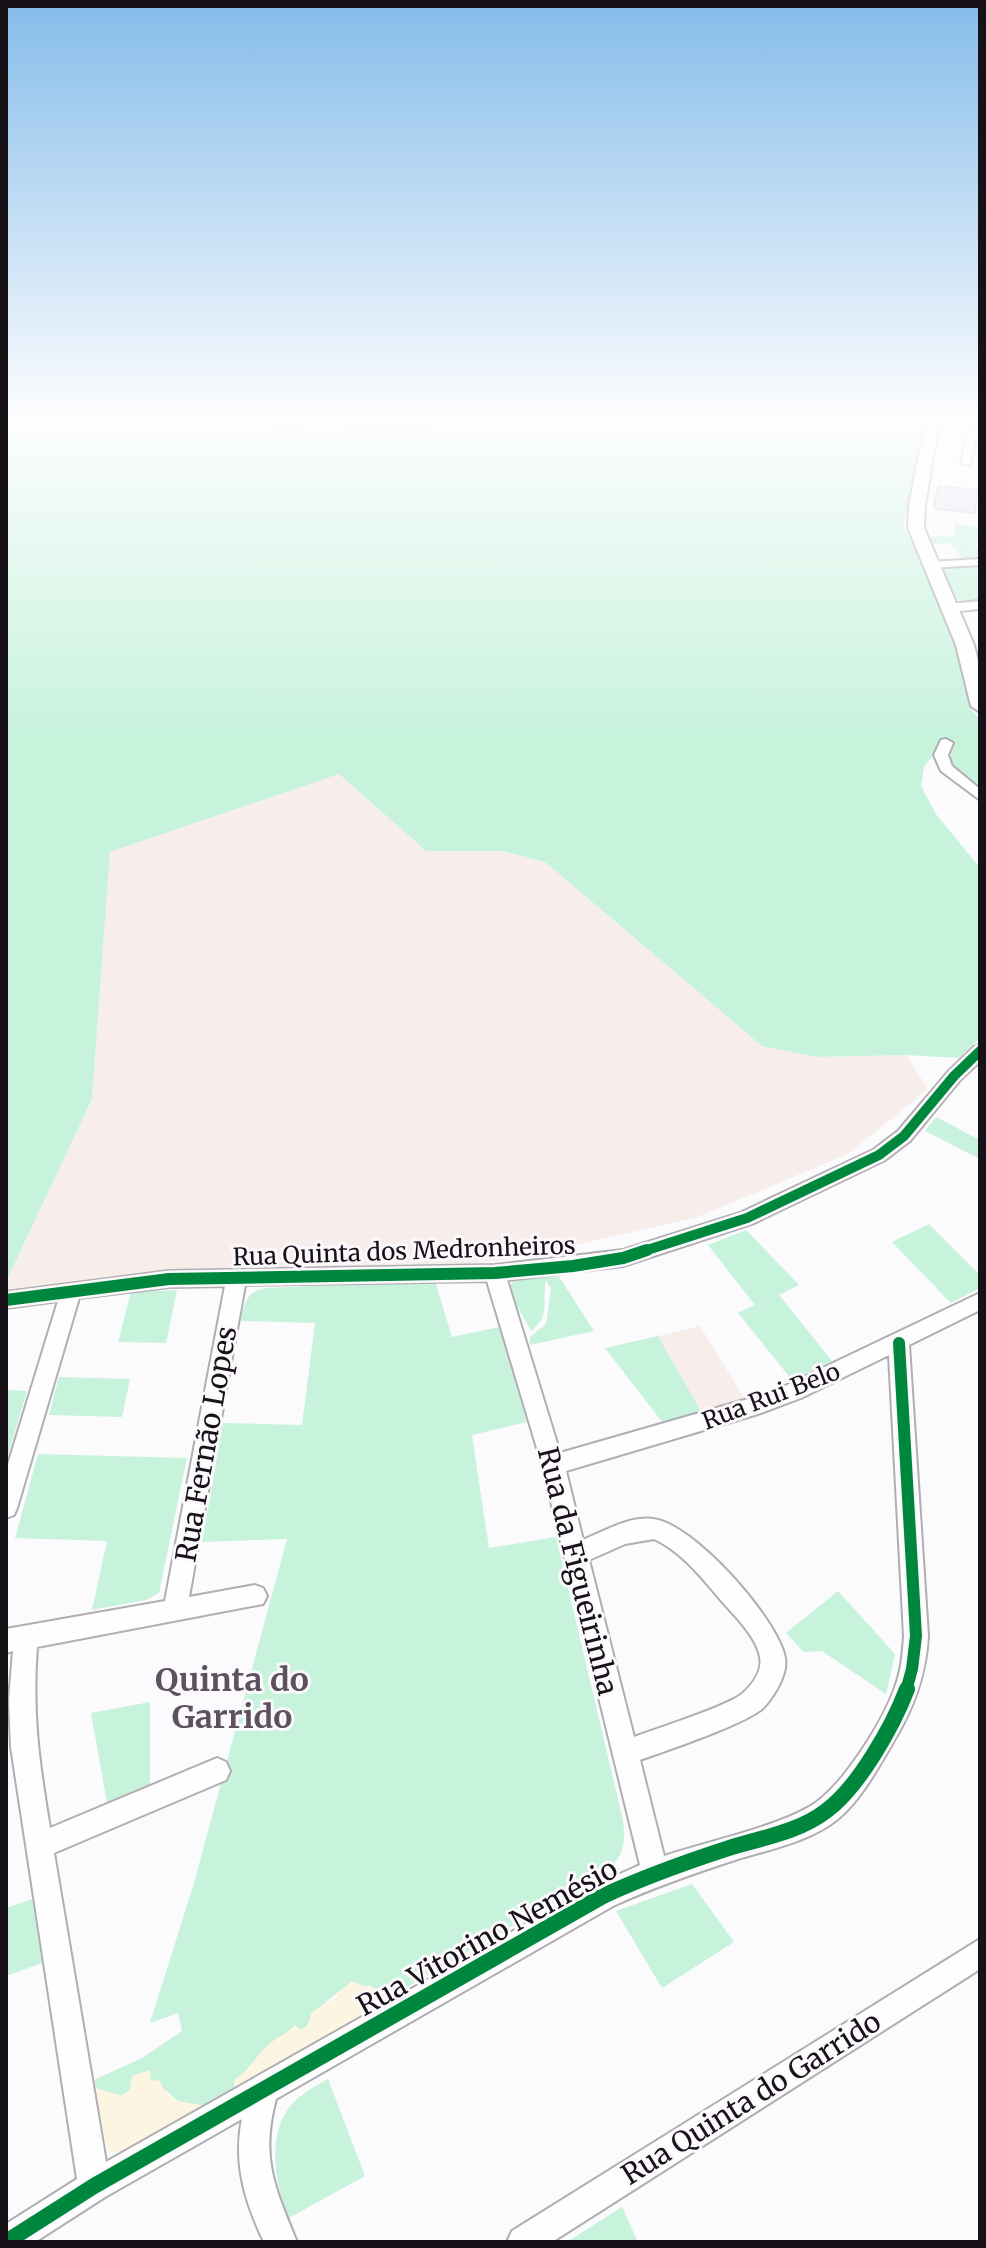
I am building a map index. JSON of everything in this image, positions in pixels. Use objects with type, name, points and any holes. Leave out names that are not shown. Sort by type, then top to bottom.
[{"type":"main road","points":[[918,528],[968,655],[980,706]]},
{"type":"street","points":[[930,565],[980,562]]},
{"type":"street","points":[[948,608],[980,605]]},
{"type":"street","points":[[946,743],[941,755],[946,768],[980,796]]},
{"type":"street","name":"Rua Quinta dos Medronheiros","points":[[6,1300],[132,1282],[495,1273],[623,1258],[711,1231],[811,1189],[892,1146],[980,1051]]},
{"type":"street","name":"Rua da Figueirinha","points":[[495,1273],[553,1465],[655,1872]]},
{"type":"street","name":"Rua Fernão Lopes","points":[[175,1609],[236,1278]]},
{"type":"street","points":[[6,1508],[71,1292]]},
{"type":"street","name":"Rua Rui Belo","points":[[553,1465],[750,1408],[899,1343],[980,1301]]},
{"type":"street","name":"Rua Vitorino Nemésio","points":[[6,2242],[94,2186],[549,1926],[655,1872],[816,1819],[844,1793],[901,1704],[911,1679],[916,1636],[899,1343]]},
{"type":"street","points":[[575,1555],[647,1529],[671,1534],[760,1628],[773,1655],[773,1670],[758,1697],[748,1705],[624,1754]]},
{"type":"street","points":[[94,2186],[21,1723],[16,1639],[255,1596]]},
{"type":"street","points":[[39,1846],[217,1771]]},
{"type":"street","name":"Rua Quinta do Garrido","points":[[523,2242],[980,1953]]},
{"type":"street","points":[[264,2090],[255,2117],[251,2145],[253,2175],[262,2206],[281,2242]]},
{"type":"shaded area","points":[[339,774],[426,851],[502,851],[545,862],[762,1046],[815,1057],[906,1055],[928,1089],[848,1154],[695,1218],[507,1260],[6,1298],[6,1282],[92,1099],[110,852]]},
{"type":"shaded area","points":[[700,1326],[744,1398],[701,1411],[658,1336]]},
{"type":"green space","points":[[6,528],[904,528],[957,641],[970,708],[980,720],[980,790],[950,764],[952,747],[946,739],[924,767],[921,786],[936,814],[980,868],[980,1038],[959,1058],[906,1055],[815,1057],[762,1046],[545,862],[502,851],[426,851],[339,774],[110,852],[92,1099],[6,1282]]},
{"type":"green space","points":[[954,528],[980,528],[980,542],[974,543],[980,550],[980,558],[964,560],[950,543],[931,545],[928,537],[954,536]]},
{"type":"green space","points":[[980,565],[980,601],[954,599],[942,570]]},
{"type":"green space","points":[[936,1117],[980,1140],[980,1159],[925,1131]]},
{"type":"green space","points":[[929,1224],[980,1275],[980,1288],[951,1303],[892,1242]]},
{"type":"green space","points":[[746,1230],[799,1285],[779,1295],[832,1361],[792,1380],[738,1313],[755,1305],[708,1245]]},
{"type":"green space","points":[[556,1272],[594,1331],[530,1345],[530,1337],[546,1324],[551,1289],[546,1280],[544,1313],[531,1331],[510,1285],[519,1277]]},
{"type":"green space","points":[[435,1281],[452,1337],[499,1327],[527,1422],[472,1435],[489,1548],[556,1537],[623,1820],[622,1850],[603,1873],[397,1993],[376,1991],[371,1986],[345,1987],[318,2009],[307,2026],[300,2030],[294,2026],[268,2046],[235,2079],[234,2089],[204,2106],[179,2103],[141,2074],[132,2076],[130,2090],[121,2096],[96,2088],[94,2080],[142,2058],[182,2031],[178,2013],[150,2023],[194,1883],[287,1539],[202,1542],[223,1423],[302,1425],[315,1323],[241,1321],[245,1304],[250,1295],[266,1288]]},
{"type":"green space","points":[[177,1290],[166,1343],[118,1342],[131,1292]]},
{"type":"green space","points":[[658,1336],[701,1411],[663,1423],[605,1348]]},
{"type":"green space","points":[[59,1377],[130,1379],[122,1417],[49,1415]]},
{"type":"green space","points":[[6,1390],[27,1391],[6,1462]]},
{"type":"green space","points":[[38,1454],[187,1458],[159,1593],[146,1600],[92,1610],[107,1541],[15,1538]]},
{"type":"green space","points":[[838,1591],[895,1654],[886,1694],[822,1651],[804,1652],[786,1633]]},
{"type":"green space","points":[[150,1702],[150,1786],[107,1803],[91,1713]]},
{"type":"green space","points":[[692,1884],[734,1942],[662,1988],[616,1911]]},
{"type":"green space","points":[[32,1899],[42,1963],[6,1976],[6,1908]]},
{"type":"green space","points":[[328,2079],[365,2176],[287,2219],[277,2178],[277,2135],[292,2104]]},
{"type":"green space","points":[[622,2207],[638,2242],[567,2242]]},
{"type":"sand","points":[[351,1981],[397,1993],[234,2089],[235,2079],[268,2045],[295,2025],[300,2030],[307,2026],[312,2012],[335,1998]]},
{"type":"sand","points":[[150,2070],[151,2080],[160,2081],[173,2099],[204,2106],[125,2152],[111,2152],[105,2142],[96,2088],[121,2096],[130,2090],[132,2076]]},
{"type":"cycle path","points":[[6,1300],[169,1279],[495,1273],[623,1258],[747,1218],[879,1155],[904,1136],[954,1076],[980,1051]]},
{"type":"cycle path","points":[[6,2242],[94,2186],[603,1896],[655,1872],[794,1828],[832,1807],[853,1782],[888,1728],[905,1693],[913,1664],[916,1636],[899,1343]]},
{"type":"district","name":"Quinta do Garrido","points":[[232,1698]]}]
